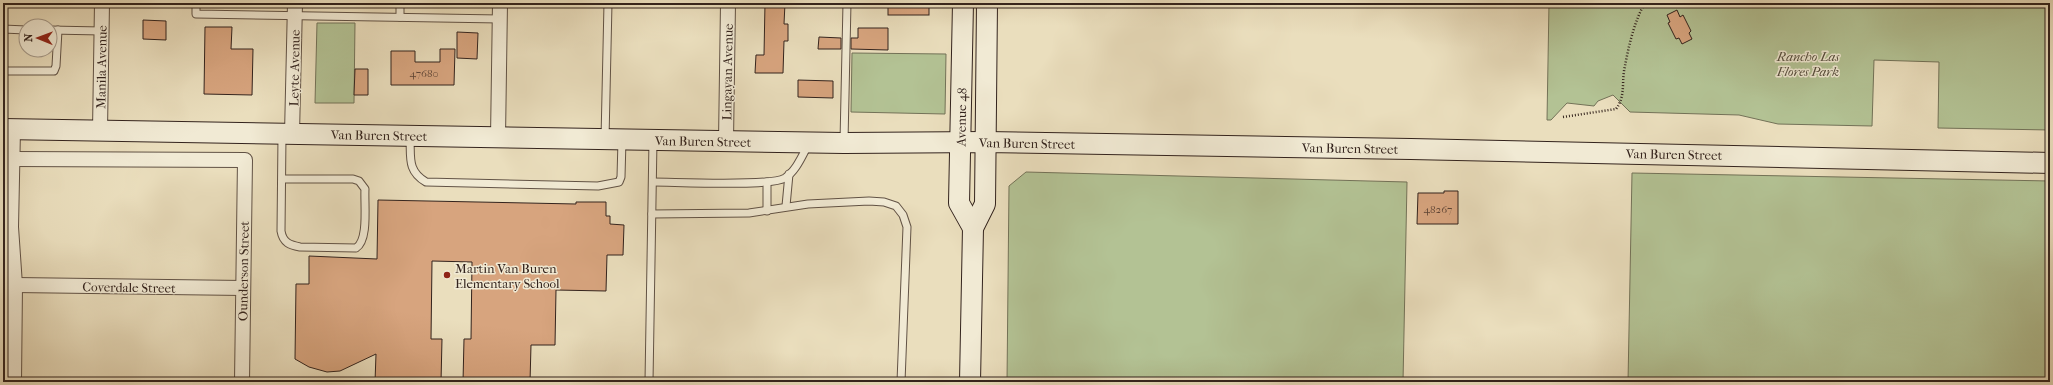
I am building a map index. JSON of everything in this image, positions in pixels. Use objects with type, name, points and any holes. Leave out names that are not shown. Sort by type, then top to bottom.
[{"type":"main road","name":"Avenue 48","points":[[963,3],[959,203],[973,228]]},
{"type":"main road","name":"Avenue 48","points":[[970,382],[973,228],[985,204],[987,3]]},
{"type":"main road","name":"Van Buren Street","points":[[8,129],[810,143],[985,142],[2050,162]]},
{"type":"street","name":"Manila Avenue","points":[[100,130],[102,3]]},
{"type":"street","points":[[498,137],[500,3]]},
{"type":"street","name":"Lingayan Avenue","points":[[726,141],[728,3]]},
{"type":"street","name":"Leyte Avenue","points":[[287,133],[295,9]]},
{"type":"street","points":[[8,129],[13,159],[12,227],[15,285],[14,382]]},
{"type":"street","name":"Ounderson Street","points":[[13,159],[245,160],[242,382]]},
{"type":"street","name":"Coverdale Street","points":[[15,285],[243,288]]},
{"type":"lane","points":[[196,3],[196,14],[295,9],[400,17],[500,19]]},
{"type":"lane","points":[[400,3],[400,17]]},
{"type":"lane","points":[[410,136],[411,166],[415,174],[426,182],[457,184],[598,186],[613,185],[619,182],[621,178],[614,139],[608,3]]},
{"type":"lane","points":[[844,143],[847,3]]},
{"type":"lane","points":[[3,29],[18,30]]},
{"type":"lane","points":[[58,30],[102,31]]},
{"type":"lane","points":[[3,71],[54,71],[56,66],[56,58]]},
{"type":"lane","points":[[282,179],[358,181],[365,189],[364,236],[360,246],[356,248],[300,247],[292,246],[282,238],[282,179],[287,133]]},
{"type":"lane","points":[[649,382],[653,140]]},
{"type":"lane","points":[[652,182],[779,181],[789,174],[810,143]]},
{"type":"lane","points":[[786,206],[789,174]]},
{"type":"lane","points":[[767,182],[767,211]]},
{"type":"lane","points":[[652,214],[717,214],[767,211],[786,206],[861,201],[884,202],[896,206],[903,215],[907,227],[901,382]]},
{"type":"path","points":[[1563,117],[1616,109],[1622,101],[1624,71],[1636,20],[1645,3]]},
{"type":"green space","name":"Rancho Las Flores Park","points":[[1549,3],[2050,3],[2050,130],[1938,128],[1939,62],[1874,60],[1872,126],[1778,124],[1739,115],[1630,112],[1613,95],[1598,101],[1594,106],[1567,103],[1551,120],[1547,120]]},
{"type":"green space","points":[[317,23],[355,23],[354,103],[315,103]]},
{"type":"green space","points":[[852,53],[946,54],[945,114],[851,112]]},
{"type":"green space","points":[[1026,172],[1407,182],[1403,382],[1007,382],[1009,186]]},
{"type":"green space","points":[[1632,173],[2050,181],[2050,382],[1628,382]]},
{"type":"building","points":[[765,3],[785,3],[784,24],[788,24],[788,41],[784,41],[783,73],[755,73],[756,55],[764,55]]},
{"type":"building","points":[[888,3],[929,3],[929,15],[888,15]]},
{"type":"building","points":[[1677,10],[1680,17],[1683,15],[1691,31],[1689,33],[1692,39],[1682,44],[1679,38],[1676,39],[1668,23],[1670,22],[1667,15]]},
{"type":"building","points":[[143,20],[166,21],[166,40],[143,39]]},
{"type":"building","points":[[205,27],[232,27],[231,49],[253,49],[252,95],[204,94]]},
{"type":"building","points":[[858,28],[888,28],[888,50],[851,49],[851,38],[858,38]]},
{"type":"building","points":[[457,32],[478,33],[477,59],[457,58]]},
{"type":"building","points":[[819,37],[841,38],[841,49],[818,49]]},
{"type":"building","points":[[440,49],[455,49],[454,85],[391,85],[391,51],[415,51],[415,62],[440,62]]},
{"type":"building","points":[[355,69],[368,69],[368,95],[354,95]]},
{"type":"building","points":[[798,80],[833,81],[833,98],[798,97]]},
{"type":"building","points":[[1444,191],[1458,191],[1458,224],[1417,224],[1418,193],[1444,193]]},
{"type":"building","points":[[378,200],[576,204],[576,202],[606,202],[606,216],[610,216],[610,224],[624,225],[623,255],[607,255],[606,291],[556,290],[555,345],[531,345],[530,382],[463,382],[464,339],[471,339],[472,262],[432,261],[431,339],[442,339],[441,382],[375,382],[376,354],[340,371],[327,372],[309,367],[295,359],[296,284],[309,284],[309,256],[377,259]]},
{"type":"place","name":"Martin Van Buren Elementary School","points":[[447,275]]}]
